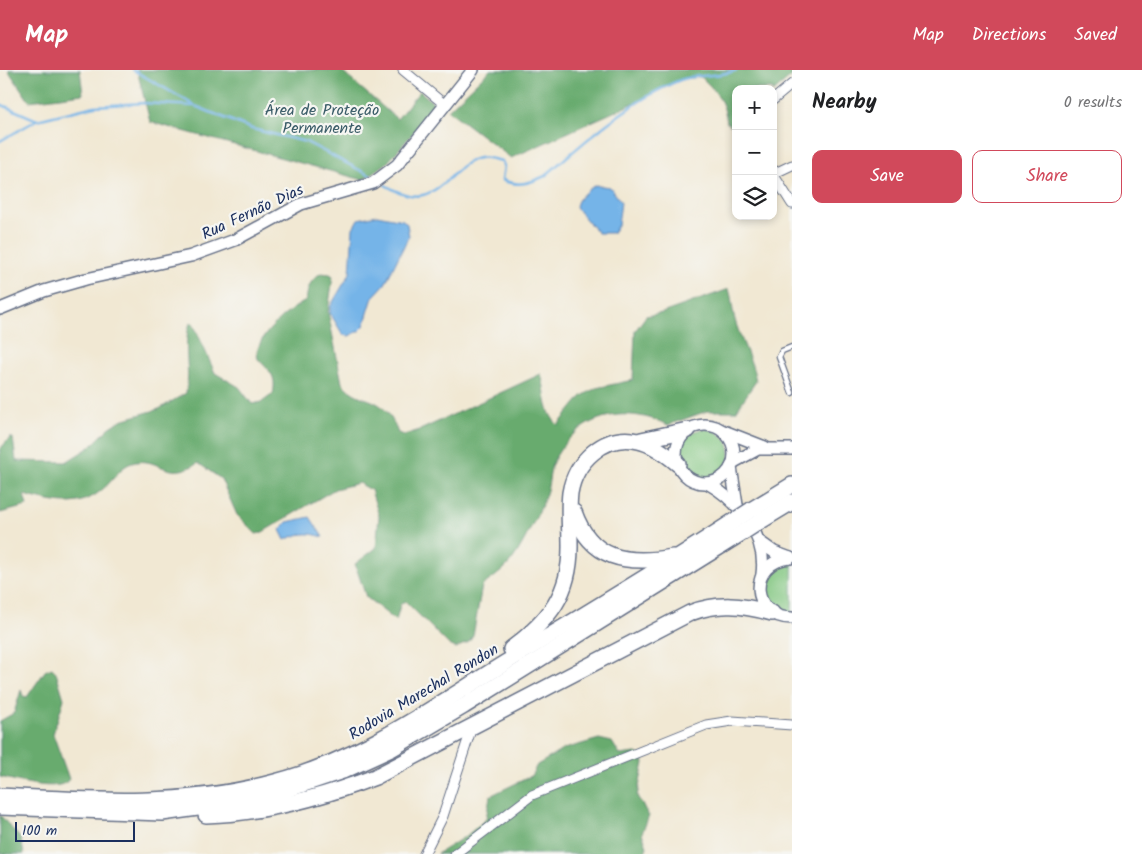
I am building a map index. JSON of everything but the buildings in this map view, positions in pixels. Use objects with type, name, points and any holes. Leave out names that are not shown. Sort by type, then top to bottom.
[{"type":"highway","points":[[447,699],[530,635],[560,600],[568,577],[570,559],[569,498],[576,473],[588,457],[608,444],[619,440],[639,441],[688,430]]},
{"type":"highway","points":[[639,441],[653,446],[678,464]]},
{"type":"highway","name":"Rodovia Marechal Rondon","points":[[0,807],[152,814],[212,806],[283,791],[343,771],[391,749],[464,706],[746,518],[792,485]]},
{"type":"highway","points":[[569,498],[580,528],[594,546],[603,552],[634,559],[650,560],[682,555]]},
{"type":"highway","name":"Rodovia Marechal Rondon","points":[[0,796],[106,802],[156,800],[219,794],[276,782],[344,758],[405,726],[682,555],[746,518],[792,502]]},
{"type":"highway","points":[[152,814],[187,816],[227,814],[274,807],[357,784],[446,742],[690,612],[723,604],[751,607],[772,613]]},
{"type":"main road","name":"Rua Fernão Dias","points":[[0,309],[44,291],[86,279],[191,256],[235,240],[302,204],[373,183],[397,164],[473,70]]},
{"type":"main road","points":[[767,448],[706,424],[688,430],[677,445],[678,464],[692,481],[707,483],[721,479],[732,465],[749,452],[767,448],[792,449]]},
{"type":"main road","points":[[724,431],[733,445],[732,465],[746,518]]},
{"type":"main road","points":[[707,483],[725,494],[746,518],[760,542],[763,558],[759,591],[761,600],[772,613],[792,618]]},
{"type":"main road","points":[[760,542],[774,552],[791,558]]},
{"type":"main road","points":[[762,574],[774,562],[791,558]]},
{"type":"street","points":[[403,70],[444,104]]},
{"type":"street","points":[[777,97],[792,84]]},
{"type":"street","points":[[777,172],[792,165]]},
{"type":"street","points":[[774,175],[792,204]]},
{"type":"street","points":[[455,854],[532,795],[706,725],[732,721],[792,725]]},
{"type":"street","points":[[424,854],[443,816],[472,727]]},
{"type":"street","points":[[446,742],[454,745],[461,756]]},
{"type":"lane","points":[[792,347],[782,351],[779,357],[792,393]]},
{"type":"green space","points":[[8,70],[80,70],[83,94],[29,101]]},
{"type":"green space","name":"Área de Proteção Permanente","points":[[137,70],[340,70],[397,119],[420,91],[437,106],[387,163],[363,180],[150,122]]},
{"type":"green space","points":[[490,70],[792,70],[792,76],[777,89],[777,85],[732,85],[732,126],[727,123],[719,97],[701,77],[682,79],[636,102],[511,158],[448,110]]},
{"type":"green space","points":[[321,273],[333,276],[328,312],[342,383],[357,395],[379,404],[392,419],[398,433],[404,435],[420,430],[541,374],[550,413],[558,425],[582,396],[596,388],[633,380],[635,331],[646,316],[662,313],[729,289],[736,324],[752,364],[756,381],[736,411],[707,411],[668,425],[635,415],[618,415],[603,418],[589,424],[576,433],[564,445],[554,460],[543,503],[519,550],[506,567],[482,586],[473,636],[469,642],[456,648],[449,645],[405,601],[400,605],[396,621],[366,597],[355,564],[376,548],[379,516],[371,490],[359,483],[335,489],[261,533],[256,534],[237,515],[221,479],[198,463],[187,468],[171,470],[152,463],[132,463],[122,469],[102,490],[92,497],[71,503],[60,503],[24,495],[27,506],[0,513],[0,449],[10,438],[13,438],[16,461],[66,462],[90,447],[109,428],[121,420],[159,409],[186,393],[188,376],[187,340],[190,323],[193,323],[215,373],[239,387],[252,404],[262,402],[273,394],[274,382],[272,374],[258,359],[257,351],[260,343],[282,317],[306,301],[310,285]]},
{"type":"green space","points":[[705,429],[715,431],[723,436],[728,444],[730,454],[728,464],[723,472],[715,477],[705,479],[695,477],[687,472],[682,464],[680,454],[682,444],[687,436],[695,431]]},
{"type":"green space","points":[[789,563],[792,564],[792,613],[776,611],[765,598],[764,582],[773,568]]},
{"type":"green space","points":[[52,668],[56,672],[64,699],[53,734],[69,779],[64,783],[47,786],[0,777],[0,721],[14,713],[21,690],[23,696],[27,697],[45,671]]},
{"type":"green space","points":[[599,739],[612,742],[620,755],[636,753],[642,757],[644,763],[637,796],[649,816],[642,833],[647,847],[644,854],[437,854],[466,836],[486,819],[490,796],[531,776],[537,765],[564,749]]},
{"type":"green space","points":[[0,815],[21,839],[24,854],[0,854]]},
{"type":"water","points":[[595,185],[610,187],[621,202],[618,225],[613,233],[598,233],[576,208],[580,198]]},
{"type":"water","points":[[377,215],[403,220],[407,224],[409,236],[385,284],[373,297],[364,326],[349,336],[343,335],[330,313],[330,307],[350,273],[353,228],[358,219]]},
{"type":"water","points":[[310,517],[323,537],[304,534],[285,540],[280,530],[287,522]]},
{"type":"waterway","points":[[133,70],[194,105]]},
{"type":"waterway","points":[[385,185],[406,194],[423,195],[447,181],[467,163],[482,158],[502,161],[504,166],[502,180],[519,184],[534,181],[545,176],[609,122],[662,88],[687,78],[723,74],[737,70]]},
{"type":"waterway","points":[[0,141],[37,120],[95,106],[143,103],[195,106],[252,129],[306,142],[371,176]]},
{"type":"waterway","points":[[0,104],[37,120]]}]
